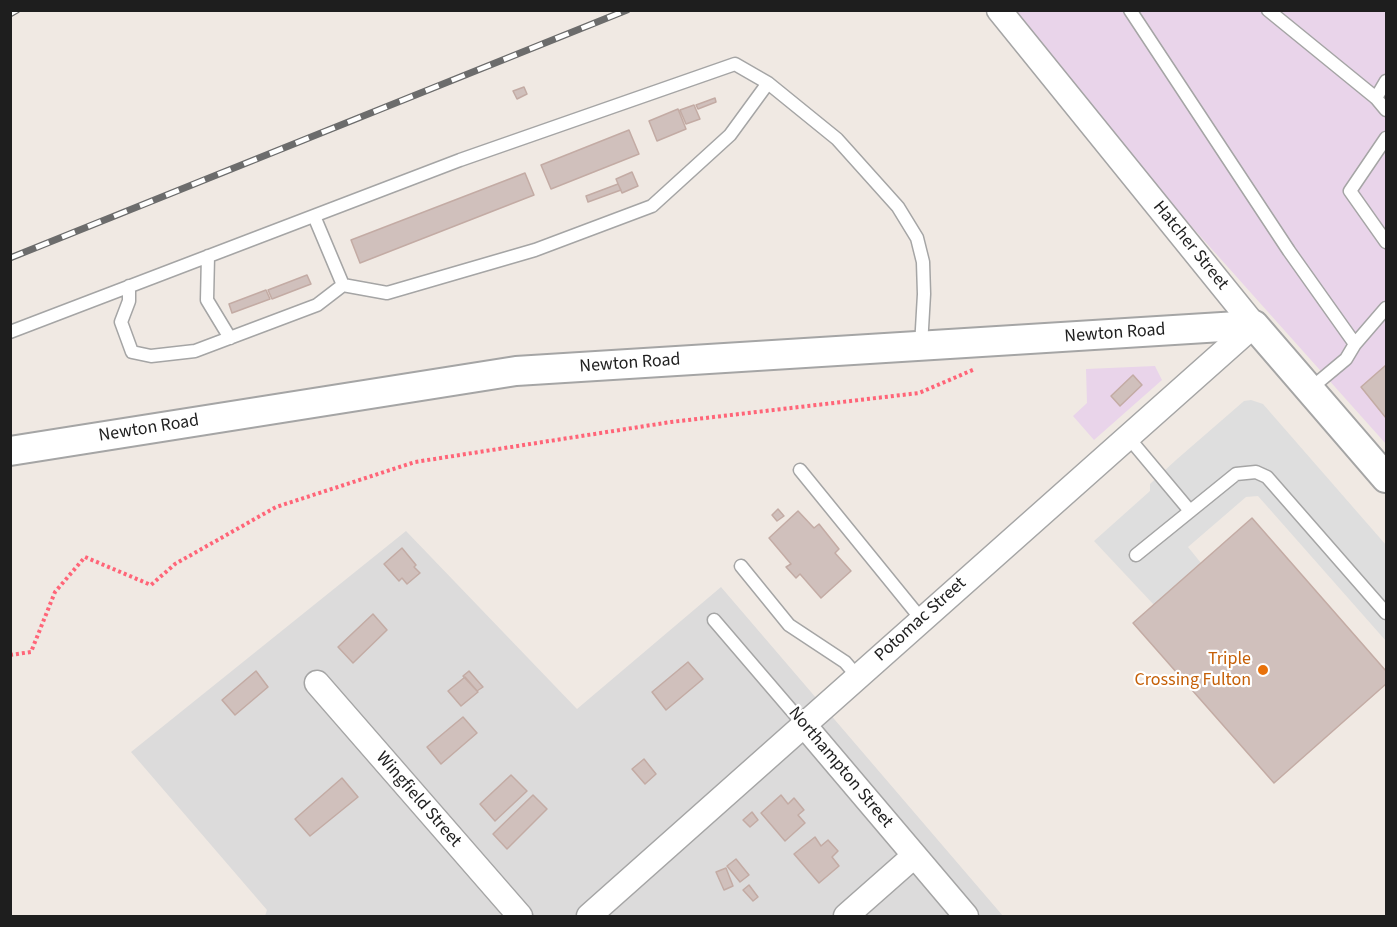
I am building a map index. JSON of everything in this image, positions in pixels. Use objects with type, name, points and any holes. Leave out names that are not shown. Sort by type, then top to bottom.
[{"type":"street","name":"Hatcher Street","points":[[999,10],[1254,325],[1386,478]]},
{"type":"street","name":"Newton Road","points":[[10,451],[516,371],[1254,325]]},
{"type":"street","name":"Potomac Street","points":[[589,916],[1254,325]]},
{"type":"street","name":"Wingfield Street","points":[[317,683],[520,916]]},
{"type":"street","name":"Northampton Street","points":[[804,725],[966,916]]},
{"type":"street","points":[[846,916],[914,856]]},
{"type":"lane","points":[[1130,10],[1289,251],[1355,344]]},
{"type":"lane","points":[[1268,10],[1376,98],[1386,110]]},
{"type":"lane","points":[[10,332],[460,160],[735,64],[768,82],[837,139],[898,207],[916,238],[922,262],[924,294],[921,346]]},
{"type":"lane","points":[[1376,98],[1386,81]]},
{"type":"lane","points":[[129,286],[129,301],[121,322],[132,352],[151,356],[195,351],[317,305],[343,285],[387,293],[535,250],[652,206],[730,135],[768,82]]},
{"type":"lane","points":[[1386,138],[1350,191],[1386,242]]},
{"type":"lane","points":[[314,216],[343,285]]},
{"type":"lane","points":[[208,256],[207,300],[230,338]]},
{"type":"lane","points":[[1310,389],[1346,359],[1355,344],[1386,308]]},
{"type":"lane","points":[[1128,437],[1190,511]]},
{"type":"lane","points":[[800,470],[922,620]]},
{"type":"lane","points":[[1136,555],[1236,474],[1256,472],[1267,477],[1386,613]]},
{"type":"lane","points":[[741,566],[789,625],[845,662],[858,677]]},
{"type":"lane","name":"Northampton Street","points":[[714,620],[804,725]]},
{"type":"path","points":[[10,655],[31,652],[56,592],[85,557],[151,585],[175,564],[276,507],[415,462],[671,422],[919,393],[981,366]]},
{"type":"shaded area","points":[[999,11],[1386,11],[1386,444]]},
{"type":"shaded area","points":[[1155,366],[1162,380],[1094,440],[1073,416],[1087,403],[1086,369]]},
{"type":"shaded area","points":[[1251,400],[1263,404],[1386,545],[1386,641],[1258,496],[1246,497],[1188,547],[1201,563],[1154,605],[1094,541],[1150,491],[1150,484],[1176,460],[1244,401]]},
{"type":"shaded area","points":[[406,531],[577,709],[721,587],[1003,916],[265,916],[267,910],[131,752]]},
{"type":"building","points":[[524,87],[527,94],[517,99],[513,91]]},
{"type":"building","points":[[715,98],[716,102],[698,109],[696,105]]},
{"type":"building","points":[[694,105],[700,119],[686,124],[680,110]]},
{"type":"building","points":[[678,109],[686,129],[657,141],[649,121]]},
{"type":"building","points":[[629,130],[639,154],[551,189],[541,165]]},
{"type":"building","points":[[632,172],[638,186],[622,193],[616,179]]},
{"type":"building","points":[[525,173],[534,195],[360,263],[351,240]]},
{"type":"building","points":[[618,184],[621,190],[588,202],[586,196]]},
{"type":"building","points":[[307,275],[311,284],[272,299],[268,290]]},
{"type":"building","points":[[266,290],[270,299],[232,313],[229,304]]},
{"type":"building","points":[[1386,365],[1386,418],[1361,387]]},
{"type":"building","points":[[1133,375],[1142,385],[1120,406],[1111,396]]},
{"type":"building","points":[[778,509],[784,516],[777,521],[772,515]]},
{"type":"building","points":[[798,511],[814,528],[819,524],[839,549],[835,553],[851,571],[821,598],[800,574],[796,578],[786,567],[791,564],[769,538]]},
{"type":"building","points":[[1252,518],[1386,671],[1386,684],[1274,783],[1133,623]]},
{"type":"building","points":[[402,548],[420,573],[407,584],[402,578],[399,581],[384,564]]},
{"type":"building","points":[[373,614],[387,630],[353,663],[338,647]]},
{"type":"building","points":[[688,662],[703,679],[666,710],[652,692]]},
{"type":"building","points":[[256,671],[268,687],[235,715],[222,700]]},
{"type":"building","points":[[469,671],[483,687],[477,691],[463,676]]},
{"type":"building","points":[[465,677],[478,692],[461,706],[448,691]]},
{"type":"building","points":[[463,717],[477,733],[441,764],[427,747]]},
{"type":"building","points":[[644,759],[656,774],[645,784],[632,769]]},
{"type":"building","points":[[511,775],[527,791],[495,821],[480,804]]},
{"type":"building","points":[[342,778],[358,797],[310,836],[295,819]]},
{"type":"building","points":[[533,795],[547,809],[507,849],[493,834]]},
{"type":"building","points":[[781,795],[788,804],[794,798],[804,810],[798,815],[805,823],[785,841],[761,813]]},
{"type":"building","points":[[752,812],[758,820],[750,827],[743,820]]},
{"type":"building","points":[[815,837],[821,846],[828,840],[838,851],[832,857],[839,866],[819,883],[794,854]]},
{"type":"building","points":[[736,859],[749,875],[740,882],[727,866]]},
{"type":"building","points":[[726,868],[733,886],[724,890],[716,872]]},
{"type":"building","points":[[749,885],[758,897],[753,901],[743,890]]},
{"type":"railway","points":[[10,14],[17,10]]},
{"type":"railway","points":[[10,258],[627,10]]},
{"type":"place","name":"Triple Crossing Fulton","points":[[1263,670]]}]
